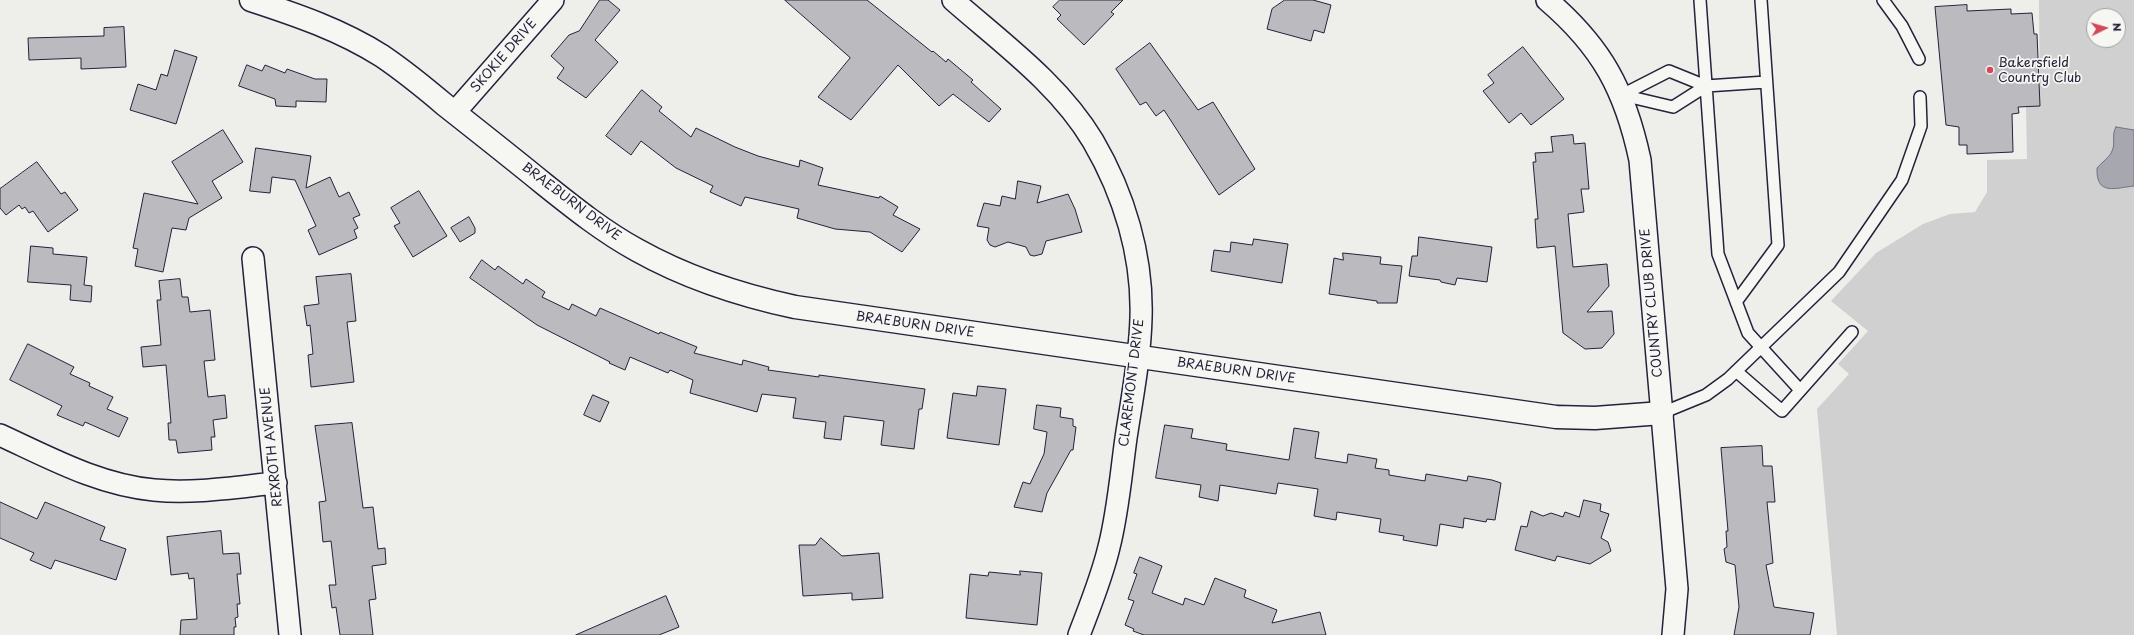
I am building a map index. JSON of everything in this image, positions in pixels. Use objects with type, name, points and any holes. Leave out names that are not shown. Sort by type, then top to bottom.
[{"type":"street","name":"BRAEBURN DRIVE","points":[[251,0],[307,18],[346,36],[382,57],[455,112],[594,223],[636,250],[674,270],[713,286],[754,298],[795,307],[1556,417],[1595,418],[1662,413]]},
{"type":"street","name":"SKOKIE DRIVE","points":[[455,112],[553,0]]},
{"type":"street","name":"CLAREMONT DRIVE","points":[[953,0],[1043,79],[1070,108],[1092,140],[1111,175],[1126,212],[1134,244],[1140,278],[1141,317],[1138,357],[1110,546],[1100,579],[1079,635]]},
{"type":"street","name":"COUNTRY CLUB DRIVE","points":[[1547,0],[1569,19],[1586,38],[1606,65],[1622,95],[1633,127],[1640,160],[1677,589],[1672,635]]},
{"type":"street","name":"REXROTH AVENUE","points":[[253,258],[290,635]]},
{"type":"street","points":[[0,435],[85,474],[116,484],[154,490],[187,491],[276,483]]},
{"type":"lane","points":[[1700,0],[1718,254],[1748,332],[1760,348],[1800,390]]},
{"type":"lane","points":[[1736,302],[1778,245],[1761,0]]},
{"type":"lane","points":[[1883,0],[1902,26],[1920,59]]},
{"type":"lane","points":[[1622,95],[1669,71],[1706,86],[1766,82]]},
{"type":"lane","points":[[1622,95],[1673,107],[1706,86]]},
{"type":"lane","points":[[1662,413],[1706,395],[1736,371],[1839,272],[1902,180],[1921,126],[1920,97]]},
{"type":"lane","points":[[1736,371],[1782,411],[1852,332]]},
{"type":"shaded area","name":"Bakersfield Country Club","points":[[2039,0],[2134,0],[2134,635],[1837,635],[1817,409],[1849,374],[1838,364],[1868,331],[1831,301],[1876,253],[1923,224],[1950,214],[1975,212],[1987,192],[1987,160],[2027,159],[2026,106],[2040,105]]},
{"type":"shaded area","points":[[2116,127],[2134,130],[2134,186],[2114,189],[2103,187],[2098,177],[2097,168],[2112,151]]},
{"type":"building","points":[[600,0],[608,0],[620,10],[595,40],[618,62],[586,98],[557,78],[564,68],[551,56],[569,35],[579,31]]},
{"type":"building","points":[[785,0],[867,0],[932,52],[933,51],[946,62],[948,59],[973,80],[971,82],[1001,109],[989,122],[953,94],[939,106],[898,65],[851,120],[818,97],[850,58]]},
{"type":"building","points":[[1060,0],[1123,0],[1111,12],[1114,14],[1084,45],[1057,19],[1061,15],[1053,7]]},
{"type":"building","points":[[1285,0],[1313,0],[1331,5],[1324,33],[1314,30],[1311,41],[1267,29],[1272,9]]},
{"type":"building","name":"Bakersfield Country Club","points":[[1967,5],[1967,11],[2011,9],[2011,14],[2032,13],[2034,34],[2037,34],[2040,106],[2018,107],[2019,113],[2012,114],[2013,152],[1967,154],[1967,145],[1959,145],[1959,127],[1946,125],[1935,7]]},
{"type":"building","points":[[124,27],[126,67],[81,69],[81,58],[29,60],[28,38],[104,36],[104,28]]},
{"type":"building","points":[[1150,43],[1198,110],[1213,102],[1255,169],[1219,195],[1164,110],[1156,116],[1146,102],[1140,105],[1116,69]]},
{"type":"building","points":[[1523,47],[1564,99],[1531,125],[1521,113],[1509,123],[1483,91],[1494,83],[1488,75]]},
{"type":"building","points":[[175,50],[197,57],[176,124],[130,110],[138,84],[156,90],[161,74],[167,76]]},
{"type":"building","points":[[247,65],[262,71],[265,65],[285,73],[287,69],[315,79],[327,79],[326,102],[296,101],[296,107],[276,106],[275,99],[239,86]]},
{"type":"building","points":[[642,90],[662,107],[659,111],[691,137],[696,128],[735,147],[758,156],[799,167],[800,160],[823,168],[818,185],[879,198],[880,196],[898,207],[893,215],[920,229],[902,252],[870,232],[835,229],[797,218],[799,209],[745,197],[741,206],[710,192],[713,186],[676,168],[641,141],[631,155],[606,136]]},
{"type":"building","points":[[223,130],[243,162],[212,181],[222,198],[189,218],[186,230],[172,228],[163,272],[135,266],[138,249],[133,248],[144,193],[198,204],[172,162]]},
{"type":"building","points":[[1573,135],[1574,144],[1585,143],[1589,189],[1581,189],[1584,212],[1568,214],[1573,267],[1607,264],[1609,286],[1587,312],[1612,311],[1614,334],[1602,348],[1585,349],[1563,333],[1555,246],[1537,248],[1535,219],[1538,219],[1533,162],[1536,162],[1535,153],[1553,152],[1551,137]]},
{"type":"building","points":[[256,148],[311,156],[306,188],[330,177],[339,197],[349,192],[360,215],[353,218],[358,228],[354,230],[357,238],[319,255],[308,230],[316,226],[295,180],[272,177],[270,193],[250,191]]},
{"type":"building","points":[[37,162],[61,194],[65,192],[78,210],[48,232],[33,211],[29,213],[25,207],[22,209],[19,205],[6,215],[0,208],[0,189]]},
{"type":"building","points":[[1018,181],[1041,186],[1037,203],[1068,194],[1075,209],[1082,232],[1046,241],[1042,254],[1034,256],[1030,255],[1026,247],[1008,242],[995,247],[990,245],[987,240],[989,228],[977,226],[984,203],[1000,206],[1002,196],[1015,199]]},
{"type":"building","points":[[419,191],[447,236],[413,257],[394,226],[400,223],[391,208]]},
{"type":"building","points":[[469,217],[475,228],[475,233],[460,242],[451,228]]},
{"type":"building","points":[[1419,237],[1492,247],[1487,282],[1457,278],[1455,285],[1441,282],[1440,280],[1409,276],[1412,256],[1417,256]]},
{"type":"building","points":[[1254,239],[1288,244],[1282,283],[1211,271],[1214,250],[1230,252],[1231,242],[1252,245]]},
{"type":"building","points":[[31,246],[53,248],[53,254],[87,257],[84,285],[92,286],[91,302],[70,300],[71,285],[28,282]]},
{"type":"building","points":[[1343,253],[1381,257],[1380,264],[1402,266],[1397,303],[1377,303],[1377,301],[1329,294],[1334,258],[1343,260]]},
{"type":"building","points":[[482,260],[495,270],[498,266],[523,284],[526,279],[545,292],[542,297],[569,310],[572,304],[596,316],[600,308],[659,334],[660,332],[697,347],[694,353],[742,365],[743,360],[769,367],[768,370],[925,389],[922,409],[919,409],[914,449],[881,445],[884,421],[844,416],[841,440],[824,438],[826,422],[793,418],[796,398],[762,394],[757,412],[690,393],[693,380],[670,370],[668,373],[630,357],[625,370],[609,363],[610,362],[537,325],[470,278]]},
{"type":"building","points":[[351,274],[356,321],[347,322],[354,382],[311,387],[308,355],[313,354],[310,325],[307,326],[304,306],[319,304],[316,277]]},
{"type":"building","points":[[180,279],[182,297],[188,297],[190,312],[210,310],[215,360],[204,361],[208,397],[225,395],[227,418],[213,420],[215,437],[211,437],[212,450],[178,453],[176,440],[169,440],[168,423],[171,423],[166,365],[143,367],[141,347],[161,345],[157,300],[161,300],[159,281]]},
{"type":"building","points":[[28,344],[74,367],[70,374],[90,383],[89,386],[113,397],[107,409],[128,418],[119,437],[85,422],[83,426],[57,415],[62,406],[10,380]]},
{"type":"building","points":[[978,386],[1006,389],[999,445],[947,438],[953,393],[976,396]]},
{"type":"building","points":[[593,395],[609,402],[600,422],[584,415]]},
{"type":"building","points":[[1037,405],[1061,408],[1060,417],[1073,419],[1073,426],[1076,427],[1073,450],[1071,450],[1047,493],[1042,512],[1014,507],[1023,482],[1030,484],[1044,454],[1047,432],[1034,429]]},
{"type":"building","points":[[352,423],[363,508],[373,507],[378,549],[385,548],[386,564],[372,566],[376,599],[369,600],[373,635],[340,635],[336,607],[332,608],[329,585],[336,585],[331,541],[323,542],[319,502],[326,501],[315,426]]},
{"type":"building","points":[[1165,425],[1193,429],[1191,438],[1227,444],[1226,450],[1289,460],[1294,428],[1319,432],[1315,458],[1347,463],[1348,454],[1377,459],[1375,468],[1389,470],[1389,475],[1425,481],[1426,474],[1467,481],[1468,476],[1492,480],[1501,483],[1495,520],[1487,519],[1486,522],[1464,518],[1463,528],[1440,524],[1437,546],[1403,540],[1404,536],[1379,532],[1381,519],[1337,512],[1336,520],[1314,516],[1318,489],[1278,483],[1276,494],[1220,485],[1218,501],[1199,497],[1201,485],[1156,478]]},
{"type":"building","points":[[1762,446],[1763,466],[1772,466],[1775,502],[1767,502],[1773,563],[1766,565],[1774,607],[1814,613],[1810,635],[1734,635],[1739,607],[1735,565],[1726,562],[1724,549],[1727,547],[1726,531],[1728,531],[1721,448]]},
{"type":"building","points":[[1584,500],[1601,504],[1600,511],[1609,514],[1601,538],[1608,542],[1611,551],[1590,564],[1557,556],[1555,561],[1515,550],[1521,526],[1527,527],[1531,511],[1543,516],[1551,513],[1563,517],[1565,512],[1579,517]]},
{"type":"building","points":[[0,502],[37,519],[45,502],[105,527],[100,540],[126,549],[116,580],[55,560],[51,569],[30,560],[34,553],[0,538]]},
{"type":"building","points":[[221,531],[223,554],[239,553],[241,574],[237,574],[240,604],[237,604],[238,617],[235,618],[236,627],[234,627],[234,635],[180,635],[181,620],[197,619],[194,578],[189,579],[188,573],[171,575],[167,537]]},
{"type":"building","points":[[821,538],[842,556],[879,553],[883,598],[852,600],[852,593],[803,596],[799,545],[815,545]]},
{"type":"building","points":[[1140,557],[1162,566],[1152,593],[1183,605],[1185,598],[1204,605],[1215,578],[1246,590],[1244,597],[1277,610],[1272,623],[1320,612],[1326,635],[1144,635],[1133,631],[1134,629],[1125,625],[1134,601],[1128,599],[1137,574],[1134,573]]},
{"type":"building","points":[[1020,571],[1042,573],[1037,625],[966,618],[970,574],[988,576],[989,572],[1020,575]]},
{"type":"building","points":[[666,596],[679,627],[659,635],[576,635]]},
{"type":"place","name":"Bakersfield Country Club","points":[[1990,70]]}]
